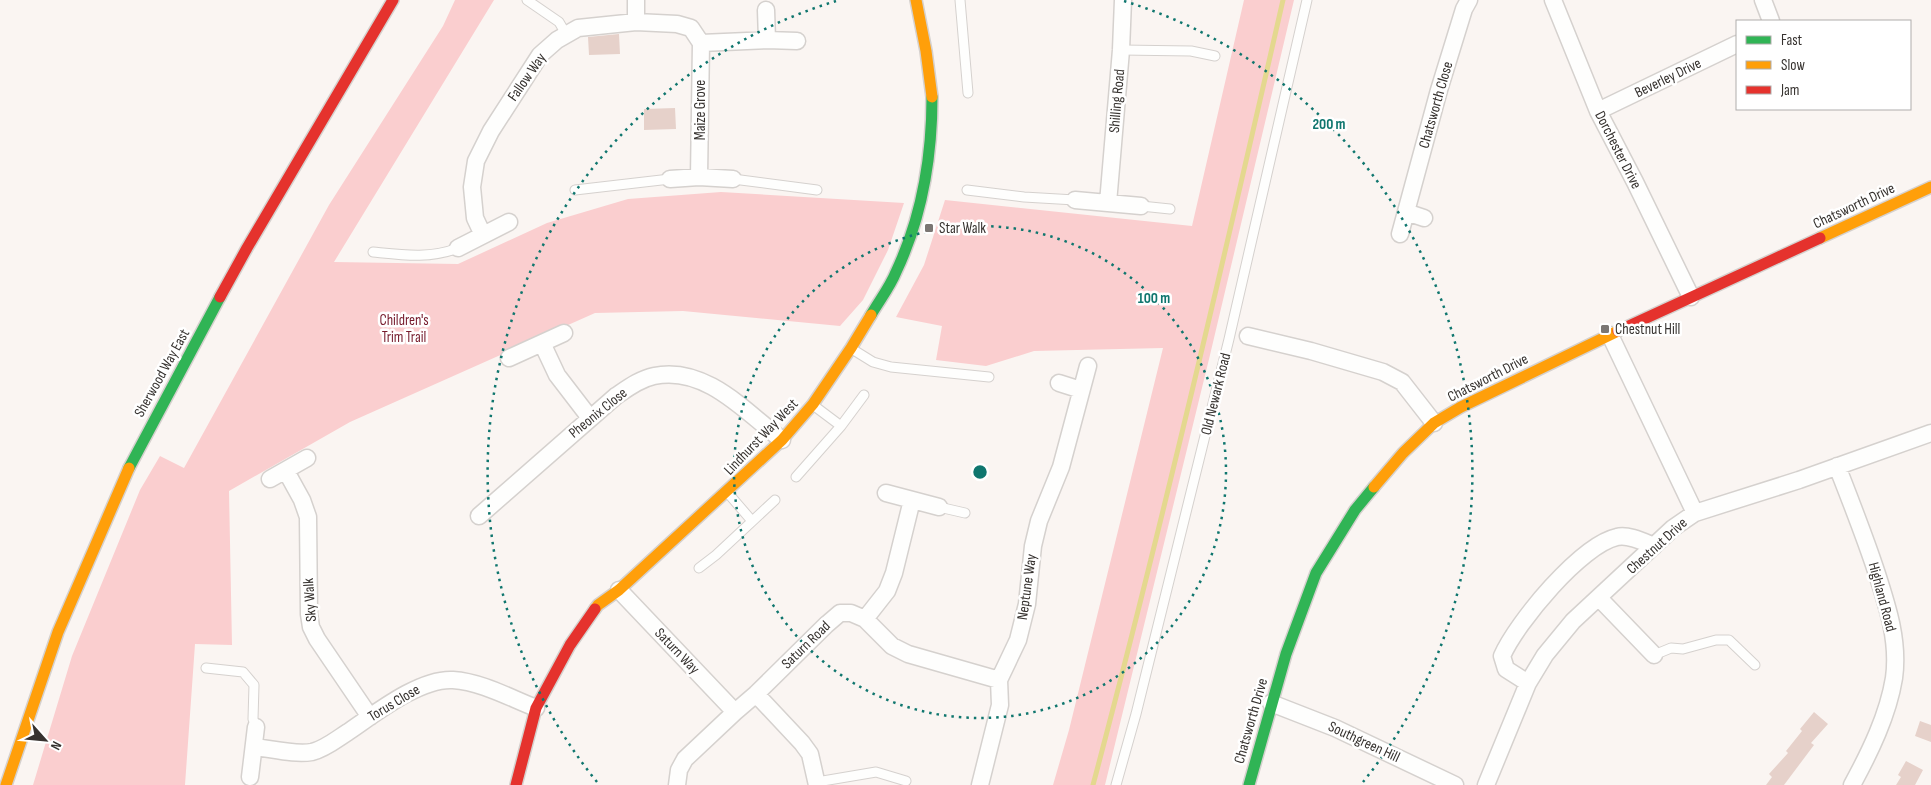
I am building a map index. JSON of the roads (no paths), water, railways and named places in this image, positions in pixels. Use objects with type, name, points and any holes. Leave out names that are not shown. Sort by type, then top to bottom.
[{"type":"main road","name":"Sherwood Way East","points":[[6,785],[58,632],[135,454],[248,248],[394,0]]},
{"type":"main road","name":"Lindhurst Way West","points":[[516,785],[536,708],[570,645],[598,606],[727,492],[782,440],[813,404],[851,348],[896,273],[918,216],[929,155],[932,98],[926,51],[916,0]]},
{"type":"main road","name":"Chatsworth Drive","points":[[1249,785],[1286,654],[1316,573],[1334,542],[1361,503],[1403,453],[1434,423],[1462,406],[1610,335],[1931,187]]},
{"type":"street","points":[[636,0],[636,22]]},
{"type":"street","name":"Shilling Road","points":[[1108,203],[1121,50],[1123,0]]},
{"type":"street","name":"Chatsworth Close","points":[[1400,234],[1439,90],[1464,9],[1469,0]]},
{"type":"street","name":"Dorchester Drive","points":[[1553,0],[1598,111],[1691,297]]},
{"type":"street","points":[[1763,0],[1772,20]]},
{"type":"street","points":[[767,5],[767,40]]},
{"type":"street","name":"Fallow Way","points":[[483,235],[475,218],[472,187],[476,161],[490,130],[540,55],[566,34],[578,28],[636,22],[677,24],[691,28],[700,44]]},
{"type":"street","points":[[700,44],[767,40],[797,41]]},
{"type":"street","name":"Maize Grove","points":[[699,177],[700,44]]},
{"type":"street","name":"Beverley Drive","points":[[1598,111],[1736,44]]},
{"type":"street","points":[[670,179],[699,177],[733,179]]},
{"type":"street","points":[[1076,200],[1141,206]]},
{"type":"street","points":[[1406,212],[1424,218]]},
{"type":"street","points":[[458,248],[509,222]]},
{"type":"street","points":[[509,358],[564,334]]},
{"type":"street","points":[[1610,335],[1695,513]]},
{"type":"street","points":[[1248,336],[1312,351],[1383,372],[1402,382],[1434,423]]},
{"type":"street","points":[[542,343],[557,376],[590,418]]},
{"type":"street","name":"Neptune Way","points":[[980,785],[1000,705],[999,680],[1018,640],[1028,604],[1033,546],[1037,529],[1062,467],[1088,366]]},
{"type":"street","name":"Pheonix Close","points":[[479,516],[590,418],[634,383],[653,376],[668,374],[706,383],[727,396],[782,440]]},
{"type":"street","points":[[1059,384],[1081,390]]},
{"type":"street","name":"Chestnut Drive","points":[[1486,785],[1528,683],[1544,655],[1573,622],[1673,528],[1695,513],[1931,433]]},
{"type":"street","points":[[270,479],[307,458]]},
{"type":"street","name":"Highland Road","points":[[1837,466],[1865,537],[1892,619],[1895,650],[1894,678],[1885,714],[1852,785]]},
{"type":"street","name":"Sky Walk","points":[[286,471],[302,500],[308,517],[308,588],[311,627],[316,639],[370,717]]},
{"type":"street","points":[[886,494],[939,507]]},
{"type":"street","points":[[912,500],[894,573],[887,592],[865,619],[892,646],[908,654],[999,680]]},
{"type":"street","points":[[1528,683],[1506,669],[1502,656],[1508,642],[1529,612],[1554,584],[1605,541],[1619,536],[1654,546]]},
{"type":"street","name":"Saturn Way","points":[[618,590],[735,712]]},
{"type":"street","points":[[1599,598],[1654,655]]},
{"type":"street","name":"Saturn Road","points":[[678,785],[679,770],[685,759],[756,694],[826,625],[840,613],[851,613],[865,619]]},
{"type":"street","name":"Torus Close","points":[[255,747],[293,752],[312,752],[330,744],[418,688],[437,681],[454,680],[477,685],[536,708]]},
{"type":"street","points":[[756,694],[806,748],[810,754],[817,784]]},
{"type":"street","name":"Southgreen Hill","points":[[1271,703],[1335,728],[1455,785]]},
{"type":"street","points":[[252,781],[256,727]]},
{"type":"lane","points":[[527,0],[559,22],[566,34]]},
{"type":"lane","points":[[960,0],[968,93]]},
{"type":"lane","name":"Old Newark Road","points":[[1116,785],[1136,714],[1229,339],[1307,0]]},
{"type":"lane","points":[[1121,50],[1191,51],[1216,56]]},
{"type":"lane","points":[[576,190],[670,179]]},
{"type":"lane","points":[[733,179],[817,190]]},
{"type":"lane","points":[[967,190],[1024,197],[1076,200]]},
{"type":"lane","points":[[1141,206],[1170,209]]},
{"type":"lane","points":[[373,252],[420,256],[444,254],[458,248]]},
{"type":"lane","points":[[851,348],[874,362],[891,366],[989,377]]},
{"type":"lane","points":[[796,477],[841,426],[864,395]]},
{"type":"lane","points":[[813,404],[841,426]]},
{"type":"lane","points":[[727,492],[752,521]]},
{"type":"lane","points":[[699,568],[716,556],[775,500]]},
{"type":"lane","points":[[939,507],[965,513]]},
{"type":"lane","points":[[1654,655],[1671,648],[1683,649],[1716,640],[1729,640],[1755,665]]},
{"type":"lane","points":[[206,668],[243,672],[254,684],[253,719],[256,727]]},
{"type":"lane","points":[[817,784],[876,772],[906,781]]},
{"type":"waterway","points":[[1093,785],[1191,394],[1283,0]]},
{"type":"place","name":"Star Walk","points":[[929,228]]},
{"type":"place","name":"Chestnut Hill","points":[[1605,329]]},
{"type":"park label","name":"Children's Trim Trail","points":[[404,328]]}]
